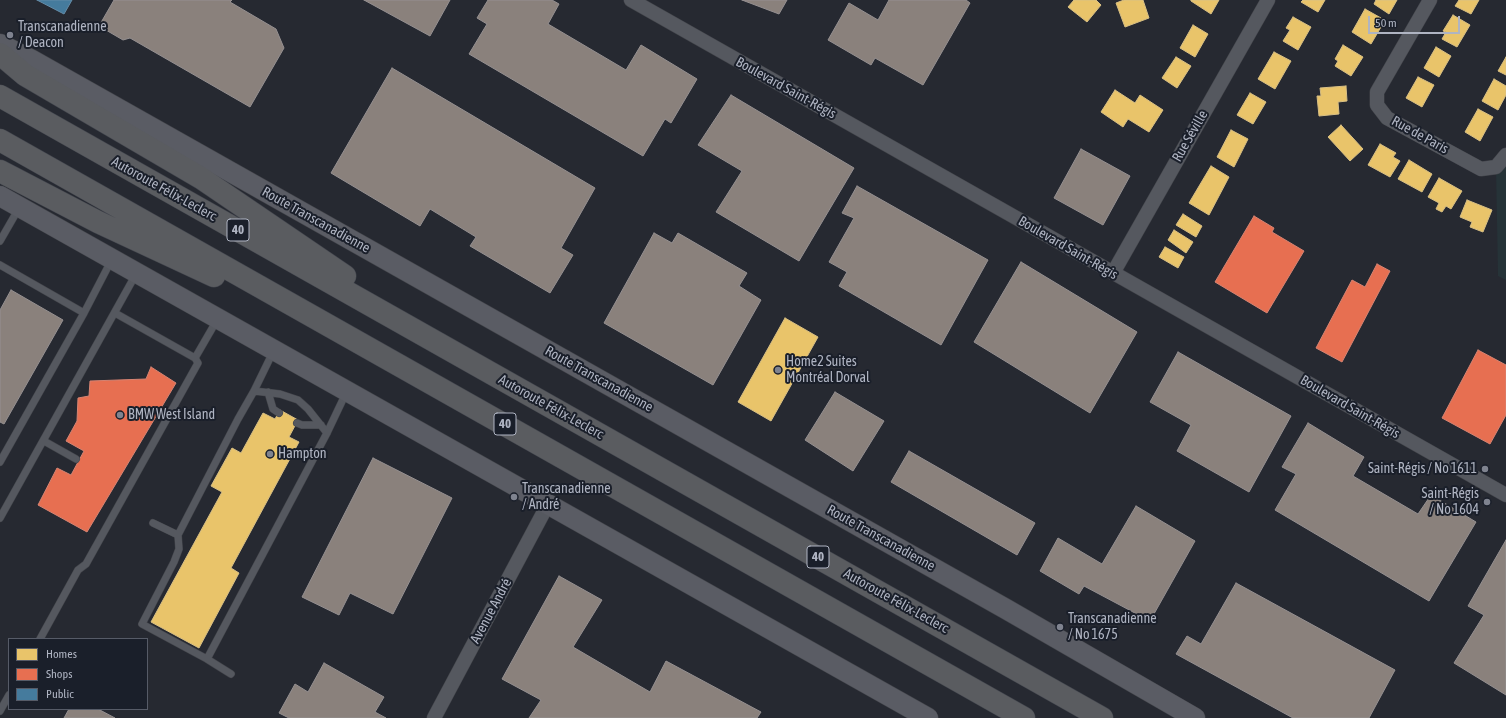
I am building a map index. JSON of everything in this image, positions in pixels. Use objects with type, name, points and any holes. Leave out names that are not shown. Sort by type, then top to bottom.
[{"type":"highway","points":[[0,54],[25,75],[201,178],[476,364]]},
{"type":"highway","name":"Autoroute Félix-Leclerc","points":[[0,96],[1102,718]]},
{"type":"highway","name":"40","points":[[0,140],[1024,718]]},
{"type":"highway","points":[[0,171],[98,222],[359,342]]},
{"type":"main road","name":"Route Transcanadienne","points":[[0,44],[32,60],[529,340],[1009,611],[1195,718]]},
{"type":"main road","points":[[0,196],[928,718]]},
{"type":"street","name":"Boulevard Saint-Régis","points":[[631,0],[1506,495]]},
{"type":"street","name":"Rue Séville","points":[[1113,273],[1268,0]]},
{"type":"street","name":"Rue de Paris","points":[[1430,0],[1377,92],[1377,105],[1388,118],[1482,169],[1496,167],[1506,155]]},
{"type":"street","name":"Avenue André","points":[[434,718],[548,504]]},
{"type":"lane","points":[[0,241],[20,206]]},
{"type":"lane","points":[[0,462],[84,313],[112,258]]},
{"type":"lane","points":[[0,265],[84,313]]},
{"type":"lane","points":[[0,518],[137,272]]},
{"type":"lane","points":[[41,638],[78,570],[86,564],[198,363],[195,358],[115,313]]},
{"type":"lane","points":[[195,358],[218,318]]},
{"type":"lane","points":[[231,674],[207,659],[142,624],[174,562],[178,549],[178,535],[274,350]]},
{"type":"lane","points":[[254,391],[280,394],[298,400],[308,409],[327,433]]},
{"type":"lane","points":[[207,659],[327,433],[347,391]]},
{"type":"lane","points":[[268,392],[273,409],[279,413]]},
{"type":"lane","points":[[297,423],[302,425],[321,425]]},
{"type":"lane","points":[[44,441],[76,459]]},
{"type":"lane","points":[[153,522],[178,535]]},
{"type":"lane","points":[[0,711],[8,697]]},
{"type":"shaded area","points":[[1506,155],[1506,280],[1498,276],[1496,167]]},
{"type":"building: Homes","points":[[1074,0],[1096,0],[1101,5],[1087,22],[1068,7]]},
{"type":"building: Homes","points":[[1124,0],[1143,0],[1149,18],[1125,27],[1116,3]]},
{"type":"building: Homes","points":[[1191,0],[1219,0],[1211,14]]},
{"type":"building: Homes","points":[[1303,0],[1325,0],[1318,12],[1301,2]]},
{"type":"building: Homes","points":[[1376,0],[1397,0],[1389,14],[1374,4]]},
{"type":"building: Homes","points":[[1459,0],[1479,0],[1471,14],[1455,6]]},
{"type":"building: Homes","points":[[1365,9],[1381,18],[1377,25],[1381,27],[1371,44],[1352,32]]},
{"type":"building: Homes","points":[[1453,15],[1470,25],[1457,47],[1442,39],[1446,32],[1443,31]]},
{"type":"building: Homes","points":[[1293,17],[1311,27],[1298,50],[1283,41],[1290,30],[1286,28]]},
{"type":"building: Homes","points":[[1193,25],[1208,34],[1195,57],[1180,48]]},
{"type":"building: Homes","points":[[1343,45],[1363,57],[1351,76],[1335,66],[1338,61],[1335,59]]},
{"type":"building: Homes","points":[[1436,47],[1451,56],[1439,77],[1424,68]]},
{"type":"building: Homes","points":[[1274,52],[1291,61],[1275,89],[1258,79]]},
{"type":"building: Homes","points":[[1176,57],[1191,66],[1177,88],[1162,78]]},
{"type":"building: Homes","points":[[1506,57],[1506,75],[1498,71]]},
{"type":"building: Homes","points":[[1418,77],[1434,85],[1422,107],[1406,98]]},
{"type":"building: Homes","points":[[1494,79],[1506,86],[1506,95],[1498,110],[1482,101]]},
{"type":"building: Homes","points":[[1346,86],[1347,101],[1338,102],[1339,114],[1319,116],[1317,96],[1321,96],[1320,88]]},
{"type":"building: Homes","points":[[1115,90],[1135,103],[1140,95],[1163,110],[1149,132],[1128,119],[1123,127],[1101,112]]},
{"type":"building: Homes","points":[[1250,93],[1266,102],[1253,124],[1237,115]]},
{"type":"building: Homes","points":[[1478,109],[1493,117],[1480,141],[1465,132]]},
{"type":"building: Homes","points":[[1341,125],[1363,149],[1350,161],[1328,137]]},
{"type":"building: Homes","points":[[1231,130],[1248,139],[1234,167],[1217,157]]},
{"type":"building: Homes","points":[[1380,144],[1396,153],[1393,157],[1400,161],[1390,177],[1368,165]]},
{"type":"building: Homes","points":[[1409,160],[1432,174],[1422,192],[1398,179]]},
{"type":"building: Homes","points":[[1211,166],[1229,177],[1209,215],[1189,203]]},
{"type":"building: Homes","points":[[1439,178],[1462,191],[1451,209],[1446,206],[1442,212],[1436,209],[1439,203],[1428,197]]},
{"type":"building: Homes","points":[[1467,200],[1492,210],[1483,232],[1470,227],[1472,222],[1460,217]]},
{"type":"building: Homes","points":[[1183,214],[1202,226],[1196,237],[1176,225]]},
{"type":"building: Homes","points":[[1174,230],[1193,242],[1186,253],[1168,240]]},
{"type":"building: Homes","points":[[1165,247],[1184,257],[1178,268],[1159,257]]},
{"type":"building: Homes","name":"Home2 Suites Montréal Dorval","points":[[785,318],[818,337],[771,421],[738,402]]},
{"type":"building: Homes","points":[[280,410],[298,420],[289,437],[299,442],[231,568],[239,573],[199,648],[151,622],[222,492],[211,486],[232,448],[241,453],[263,413],[275,419]]},
{"type":"building: Shops","points":[[1254,216],[1274,228],[1272,232],[1304,251],[1267,313],[1215,282]]},
{"type":"building: Shops","points":[[1377,264],[1390,271],[1342,362],[1316,348],[1352,280],[1365,287]]},
{"type":"building: Shops","points":[[1478,350],[1506,365],[1506,415],[1490,444],[1442,418]]},
{"type":"building: Shops","points":[[151,367],[176,383],[87,532],[38,505],[57,468],[71,475],[84,451],[66,441],[77,421],[78,398],[89,396],[90,381],[146,379]]},
{"type":"building: Public","points":[[37,0],[72,0],[64,14]]},
{"type":"building: Industry","points":[[114,0],[232,0],[230,2],[276,29],[284,48],[250,107],[130,38],[123,40],[99,26]]},
{"type":"building: Industry","points":[[364,0],[450,0],[430,36]]},
{"type":"building: Industry","points":[[488,0],[552,0],[559,4],[548,24],[626,70],[641,45],[697,79],[671,123],[665,119],[643,156],[469,54],[487,24],[477,18]]},
{"type":"building: Industry","points":[[742,0],[787,0],[779,14]]},
{"type":"building: Industry","points":[[889,0],[966,0],[970,3],[923,85],[875,58],[871,65],[828,40],[849,3],[878,20]]},
{"type":"building: Industry","points":[[392,68],[595,188],[561,248],[573,255],[550,293],[470,246],[476,237],[430,209],[420,226],[331,173]]},
{"type":"building: Industry","points":[[731,95],[854,168],[799,261],[716,212],[742,171],[698,145]]},
{"type":"building: Industry","points":[[1081,149],[1130,176],[1103,225],[1054,198]]},
{"type":"building: Industry","points":[[857,186],[988,260],[941,345],[839,286],[847,272],[829,262],[854,218],[842,213]]},
{"type":"building: Industry","points":[[654,233],[672,243],[678,233],[747,273],[739,286],[761,300],[713,385],[604,323]]},
{"type":"building: Industry","points":[[1021,262],[1137,332],[1090,413],[974,342]]},
{"type":"building: Industry","points":[[11,290],[63,320],[4,424],[0,422],[0,310]]},
{"type":"building: Industry","points":[[1178,352],[1291,416],[1249,492],[1177,451],[1191,425],[1150,402]]},
{"type":"building: Industry","points":[[835,392],[884,421],[853,471],[805,440]]},
{"type":"building: Industry","points":[[1308,423],[1364,457],[1353,476],[1418,514],[1431,495],[1476,522],[1429,601],[1275,510],[1296,474],[1282,467]]},
{"type":"building: Industry","points":[[909,451],[1035,523],[1017,555],[891,482]]},
{"type":"building: Industry","points":[[373,458],[452,498],[393,614],[350,593],[339,615],[302,597]]},
{"type":"building: Industry","points":[[1136,506],[1195,541],[1150,621],[1084,586],[1079,594],[1040,571],[1058,538],[1102,564]]},
{"type":"building: Industry","points":[[1506,540],[1506,695],[1454,663],[1484,615],[1468,606]]},
{"type":"building: Industry","points":[[559,576],[602,600],[573,647],[650,692],[666,661],[761,712],[757,718],[529,718],[541,700],[502,679]]},
{"type":"building: Industry","points":[[1236,583],[1395,670],[1369,718],[1293,718],[1176,654],[1187,636],[1201,644]]},
{"type":"building: Industry","points":[[324,663],[384,697],[375,712],[386,718],[289,718],[279,713],[295,684],[308,692]]},
{"type":"building: Industry","points":[[68,710],[100,710],[115,718],[64,718]]},
{"type":"place","name":"Transcanadienne / Deacon","points":[[10,35]]},
{"type":"place","name":"Home2 Suites Montréal Dorval","points":[[778,370]]},
{"type":"place","name":"BMW West Island","points":[[120,415]]},
{"type":"place","name":"Hampton","points":[[270,454]]},
{"type":"place","name":"Saint-Régis / No 1611","points":[[1485,469]]},
{"type":"place","name":"Transcanadienne / André","points":[[514,497]]},
{"type":"place","name":"Saint-Régis / No 1604","points":[[1487,502]]},
{"type":"place","name":"Transcanadienne / No 1675","points":[[1060,627]]}]
